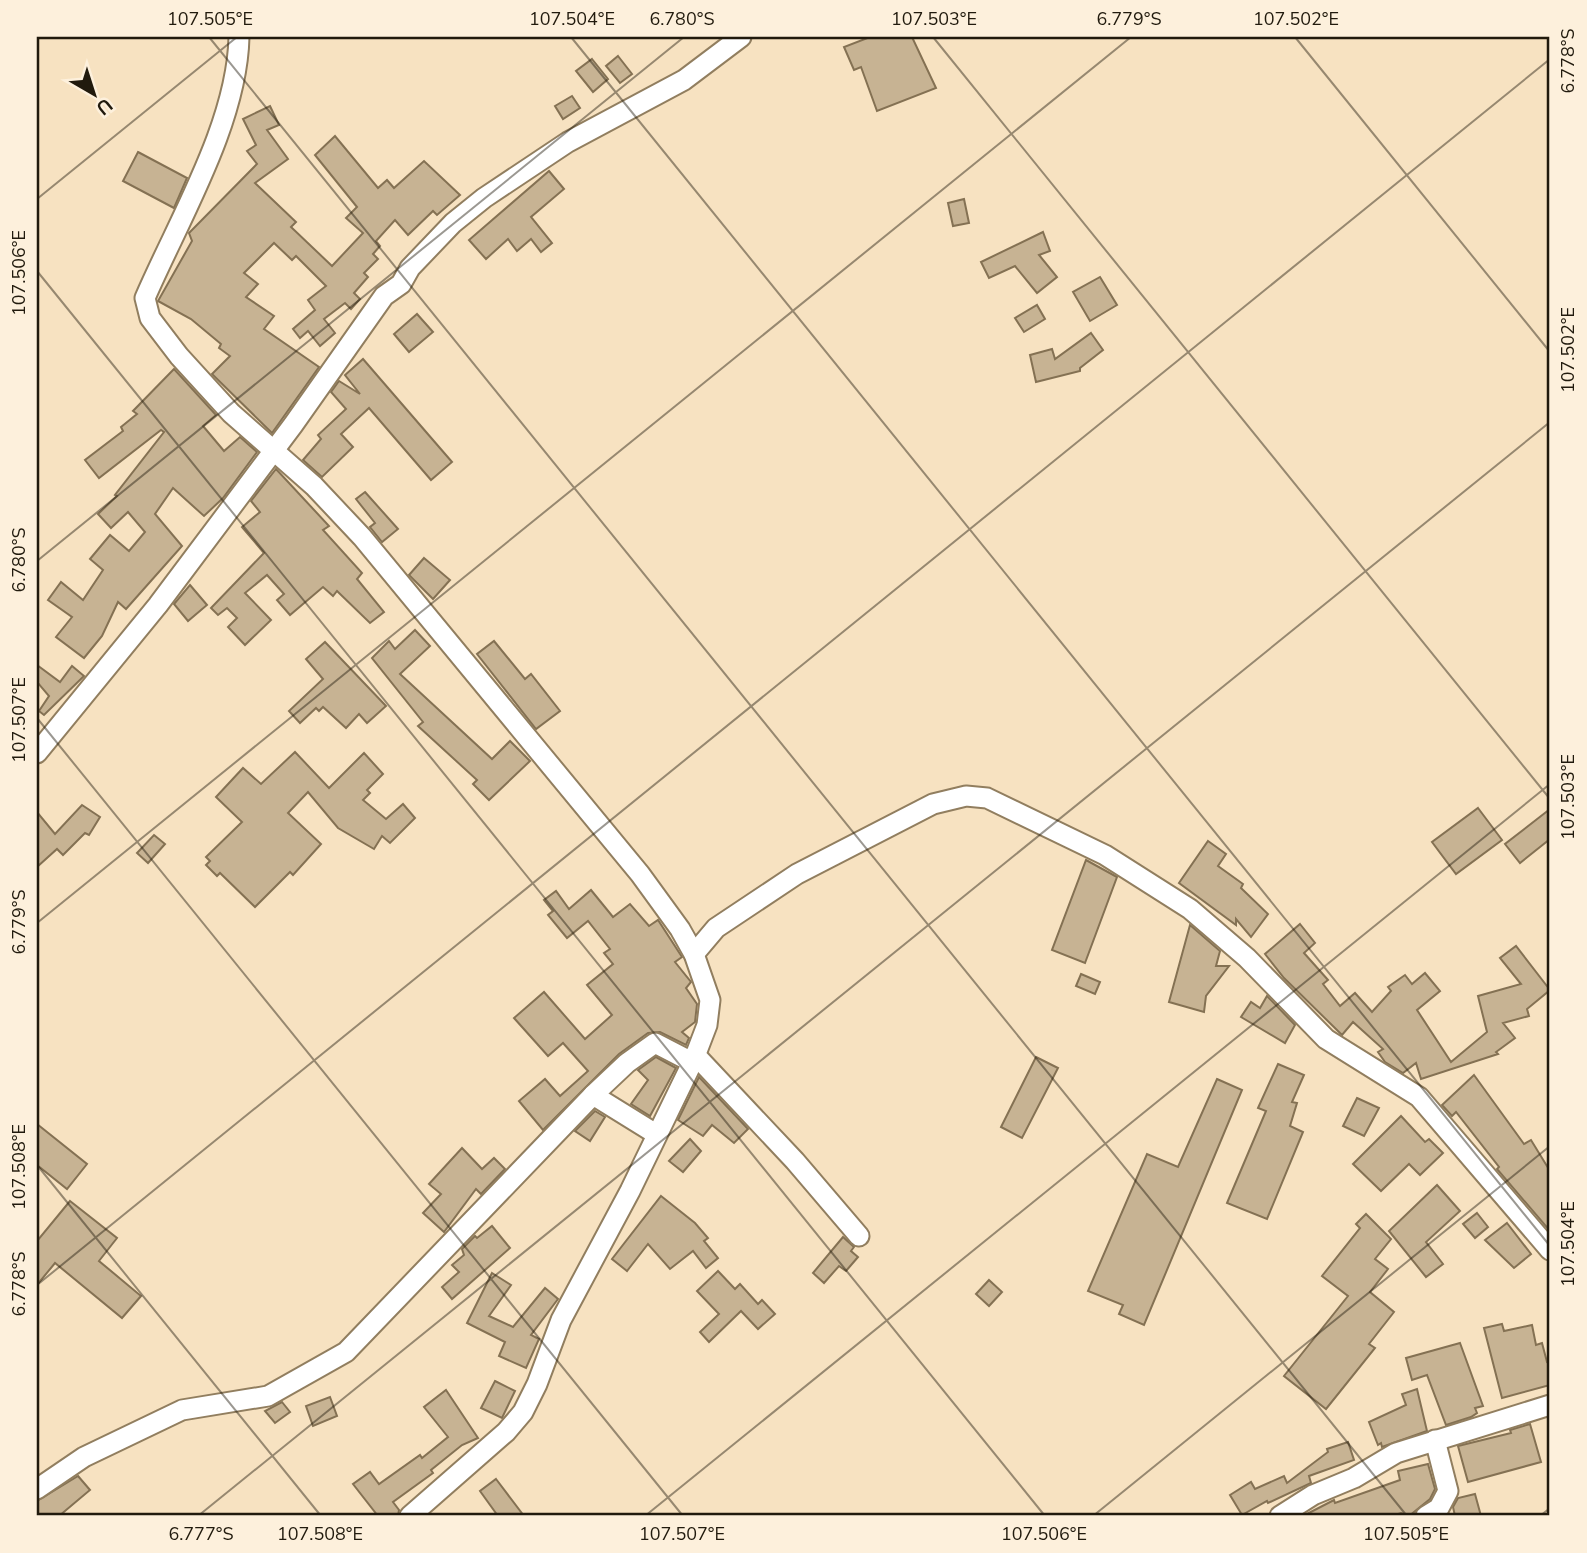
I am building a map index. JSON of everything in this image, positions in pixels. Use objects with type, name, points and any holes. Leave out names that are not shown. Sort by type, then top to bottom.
[{"type":"street","points":[[239,37],[237,70],[224,112],[145,298],[145,305],[153,323],[210,393],[314,486],[416,599],[640,874],[680,929],[694,954],[710,1000],[707,1026],[694,1059],[630,1191],[561,1320],[537,1384],[523,1412],[506,1433],[410,1516]]},
{"type":"street","points":[[37,753],[141,629],[274,451],[384,296],[401,284],[410,268],[453,223],[546,156],[684,80],[741,37]]},
{"type":"street","points":[[694,954],[724,922],[797,874],[933,804],[966,796],[987,798],[1105,855],[1190,909],[1247,958],[1326,1039],[1419,1097],[1550,1250]]},
{"type":"street","points":[[37,1489],[84,1457],[183,1410],[268,1396],[346,1352],[593,1095],[627,1063],[655,1043],[678,1055],[702,1061],[756,1117],[859,1236]]},
{"type":"street","points":[[593,1095],[656,1134]]},
{"type":"street","points":[[1280,1516],[1313,1495],[1354,1478],[1396,1453],[1550,1405]]},
{"type":"street","points":[[1426,1516],[1438,1508],[1448,1491],[1435,1440]]},
{"type":"building","points":[[870,37],[912,37],[936,88],[877,111],[861,67],[854,70],[844,47]]},
{"type":"building","points":[[618,56],[632,74],[620,83],[606,66]]},
{"type":"building","points":[[592,59],[608,79],[593,92],[576,71]]},
{"type":"building","points":[[572,96],[580,108],[563,119],[555,106]]},
{"type":"building","points":[[270,106],[279,125],[267,130],[288,159],[255,183],[296,222],[291,227],[332,266],[363,233],[346,218],[357,207],[315,155],[335,136],[378,188],[387,180],[394,188],[424,161],[460,195],[437,215],[433,211],[408,235],[395,220],[376,241],[380,246],[373,254],[378,259],[364,273],[368,277],[354,293],[360,299],[351,309],[345,303],[324,319],[335,333],[320,346],[308,331],[300,338],[293,329],[315,310],[308,300],[326,286],[296,256],[292,260],[274,243],[244,273],[258,284],[246,297],[274,316],[264,329],[319,367],[272,433],[212,374],[230,356],[219,348],[221,344],[191,319],[158,301],[192,241],[189,233],[257,164],[247,151],[256,145],[243,119]]},
{"type":"building","points":[[138,152],[187,178],[174,208],[123,181]]},
{"type":"building","points":[[549,171],[564,189],[531,217],[552,243],[541,252],[531,239],[517,251],[508,239],[486,259],[469,240]]},
{"type":"building","points":[[964,199],[969,223],[953,226],[948,203]]},
{"type":"building","points":[[1043,232],[1050,251],[1039,255],[1057,277],[1037,293],[1015,266],[989,278],[981,262]]},
{"type":"building","points":[[1100,277],[1117,305],[1090,321],[1073,292]]},
{"type":"building","points":[[1037,305],[1045,319],[1024,332],[1015,318]]},
{"type":"building","points":[[417,314],[433,332],[409,352],[394,334]]},
{"type":"building","points":[[1091,333],[1103,350],[1080,368],[1080,371],[1036,382],[1030,355],[1052,349],[1055,359]]},
{"type":"building","points":[[363,359],[452,462],[431,480],[369,408],[341,434],[353,447],[322,477],[303,460],[321,439],[318,435],[346,409],[331,392],[339,381],[360,394],[345,375]]},
{"type":"building","points":[[174,369],[216,415],[203,426],[224,451],[240,437],[257,452],[223,498],[204,516],[173,488],[155,514],[182,546],[126,609],[118,602],[102,636],[84,658],[56,637],[72,617],[48,600],[61,582],[83,600],[103,570],[90,559],[110,535],[129,551],[145,532],[128,512],[111,528],[98,514],[117,496],[115,495],[164,432],[161,430],[99,478],[85,460],[123,431],[121,427],[137,414],[133,411]]},
{"type":"building","points":[[276,469],[329,526],[323,530],[362,573],[357,579],[384,612],[370,623],[337,591],[333,596],[323,587],[290,615],[277,600],[284,594],[267,575],[245,593],[271,620],[245,645],[228,627],[237,618],[227,608],[218,615],[211,608],[264,553],[242,527],[260,512],[251,501]]},
{"type":"building","points":[[365,492],[398,529],[382,542],[370,527],[375,523],[356,499]]},
{"type":"building","points":[[424,558],[450,580],[433,599],[409,575]]},
{"type":"building","points":[[190,585],[207,605],[188,621],[174,604]]},
{"type":"building","points":[[415,630],[430,646],[400,674],[492,759],[510,741],[530,761],[489,800],[473,784],[477,780],[418,726],[423,722],[372,658],[389,641],[395,649]]},
{"type":"building","points":[[494,641],[525,679],[531,674],[560,711],[536,729],[477,654]]},
{"type":"building","points":[[325,642],[386,706],[367,723],[359,714],[346,728],[323,707],[319,711],[316,708],[300,723],[289,711],[323,679],[306,659]]},
{"type":"building","points":[[37,665],[60,682],[72,666],[84,676],[44,715],[39,711],[49,696],[37,682]]},
{"type":"building","points":[[295,752],[329,788],[364,753],[383,774],[367,790],[370,793],[363,800],[386,819],[403,804],[415,818],[390,843],[382,836],[374,849],[338,828],[308,792],[288,813],[321,844],[293,875],[290,872],[255,907],[220,873],[217,876],[206,865],[210,861],[206,857],[242,822],[216,797],[243,768],[261,784]]},
{"type":"building","points":[[82,805],[100,817],[89,835],[85,833],[63,855],[57,849],[37,867],[37,812],[55,834]]},
{"type":"building","points":[[1478,808],[1502,840],[1456,874],[1432,842]]},
{"type":"building","points":[[1550,809],[1550,839],[1520,863],[1505,844]]},
{"type":"building","points":[[154,835],[165,844],[148,863],[137,853]]},
{"type":"building","points":[[1208,841],[1226,854],[1218,866],[1243,884],[1241,888],[1268,914],[1251,937],[1236,919],[1236,925],[1179,883]]},
{"type":"building","points":[[1086,860],[1117,877],[1085,963],[1052,950]]},
{"type":"building","points":[[591,890],[613,917],[630,904],[649,926],[658,920],[682,957],[675,962],[691,982],[686,988],[697,1004],[695,1022],[682,1032],[689,1038],[686,1045],[660,1032],[648,1033],[619,1054],[543,1130],[519,1101],[545,1079],[560,1096],[588,1071],[563,1043],[548,1056],[514,1018],[544,992],[585,1039],[612,1015],[587,985],[613,964],[604,953],[610,949],[588,921],[567,938],[548,915],[553,911],[544,900],[556,891],[569,909]]},
{"type":"building","points":[[1300,924],[1315,943],[1304,953],[1328,980],[1323,984],[1340,1006],[1355,993],[1372,1012],[1391,991],[1388,987],[1405,975],[1412,984],[1425,973],[1440,991],[1417,1010],[1451,1062],[1487,1032],[1478,996],[1521,984],[1500,958],[1516,946],[1550,990],[1527,1009],[1529,1016],[1503,1023],[1515,1038],[1496,1052],[1498,1054],[1421,1079],[1416,1063],[1403,1073],[1385,1062],[1378,1052],[1383,1049],[1353,1022],[1342,1035],[1284,978],[1265,954]]},
{"type":"building","points":[[1190,925],[1220,951],[1216,966],[1229,966],[1206,996],[1204,1012],[1169,1002]]},
{"type":"building","points":[[1081,974],[1100,982],[1095,994],[1076,986]]},
{"type":"building","points":[[1267,996],[1295,1025],[1285,1043],[1241,1017],[1251,1002],[1260,1008]]},
{"type":"building","points":[[656,1057],[676,1068],[650,1116],[631,1104],[648,1080],[638,1070]]},
{"type":"building","points":[[1036,1057],[1058,1068],[1022,1138],[1001,1127]]},
{"type":"building","points":[[1278,1064],[1304,1075],[1292,1102],[1297,1103],[1290,1126],[1303,1132],[1267,1219],[1227,1203],[1266,1111],[1258,1108]]},
{"type":"building","points":[[1474,1075],[1524,1144],[1531,1140],[1550,1171],[1550,1231],[1497,1169],[1499,1167],[1456,1112],[1452,1116],[1442,1105]]},
{"type":"building","points":[[699,1077],[748,1129],[734,1143],[712,1125],[703,1136],[678,1120]]},
{"type":"building","points":[[1217,1079],[1242,1090],[1144,1325],[1119,1314],[1123,1305],[1088,1291],[1147,1154],[1178,1167]]},
{"type":"building","points":[[1357,1098],[1379,1108],[1364,1136],[1343,1126]]},
{"type":"building","points":[[595,1111],[605,1117],[590,1141],[575,1131]]},
{"type":"building","points":[[1401,1116],[1425,1142],[1429,1139],[1443,1153],[1420,1175],[1409,1164],[1381,1191],[1353,1164]]},
{"type":"building","points":[[37,1124],[87,1164],[67,1189],[37,1165]]},
{"type":"building","points":[[690,1139],[701,1151],[683,1172],[669,1161]]},
{"type":"building","points":[[462,1148],[482,1169],[494,1158],[505,1169],[481,1194],[476,1189],[444,1232],[423,1213],[441,1194],[429,1184]]},
{"type":"building","points":[[1437,1185],[1460,1211],[1426,1242],[1443,1264],[1426,1277],[1389,1231]]},
{"type":"building","points":[[661,1196],[695,1223],[708,1238],[704,1241],[718,1258],[706,1268],[693,1251],[670,1269],[648,1244],[627,1271],[612,1259]]},
{"type":"building","points":[[70,1201],[117,1238],[99,1261],[141,1296],[122,1318],[55,1263],[37,1285],[37,1241]]},
{"type":"building","points":[[1477,1213],[1488,1227],[1475,1238],[1463,1224]]},
{"type":"building","points":[[1366,1214],[1391,1239],[1375,1259],[1388,1269],[1370,1292],[1394,1312],[1369,1344],[1375,1348],[1326,1409],[1284,1376],[1348,1296],[1322,1276],[1360,1228],[1356,1224]]},
{"type":"building","points":[[1507,1223],[1531,1254],[1514,1268],[1485,1240]]},
{"type":"building","points":[[492,1226],[510,1248],[452,1299],[442,1287],[459,1272],[452,1265],[464,1255],[462,1249],[475,1236],[477,1238]]},
{"type":"building","points":[[843,1237],[854,1247],[851,1251],[858,1257],[846,1271],[839,1266],[824,1283],[813,1273]]},
{"type":"building","points":[[718,1271],[735,1289],[740,1284],[758,1304],[762,1300],[775,1314],[758,1329],[741,1311],[709,1342],[700,1332],[719,1314],[697,1291]]},
{"type":"building","points":[[492,1273],[511,1285],[489,1316],[513,1327],[545,1288],[558,1299],[531,1335],[539,1339],[526,1368],[499,1356],[505,1342],[467,1323]]},
{"type":"building","points":[[989,1280],[1002,1292],[989,1306],[976,1294]]},
{"type":"building","points":[[1502,1324],[1504,1331],[1532,1325],[1536,1345],[1542,1343],[1547,1362],[1550,1361],[1550,1385],[1502,1398],[1484,1328]]},
{"type":"building","points":[[1460,1343],[1483,1406],[1475,1408],[1477,1413],[1471,1417],[1446,1425],[1427,1375],[1412,1380],[1406,1358]]},
{"type":"building","points":[[495,1381],[515,1391],[502,1418],[481,1408]]},
{"type":"building","points":[[1417,1389],[1427,1431],[1382,1447],[1381,1443],[1378,1445],[1369,1422],[1406,1405],[1402,1394]]},
{"type":"building","points":[[446,1390],[478,1438],[462,1445],[431,1470],[433,1473],[393,1502],[399,1510],[398,1516],[378,1516],[353,1484],[370,1472],[379,1484],[420,1455],[422,1458],[448,1437],[424,1407]]},
{"type":"building","points":[[330,1397],[337,1416],[313,1426],[306,1406]]},
{"type":"building","points":[[282,1402],[290,1412],[275,1423],[265,1411]]},
{"type":"building","points":[[1530,1424],[1541,1462],[1468,1482],[1458,1446],[1511,1433],[1510,1430]]},
{"type":"building","points":[[1348,1442],[1354,1460],[1309,1476],[1311,1483],[1268,1503],[1267,1501],[1242,1515],[1230,1495],[1251,1482],[1255,1489],[1284,1476],[1287,1483],[1328,1452],[1327,1449]]},
{"type":"building","points":[[1428,1464],[1435,1489],[1430,1499],[1409,1516],[1401,1513],[1392,1516],[1303,1516],[1334,1500],[1335,1503],[1400,1480],[1398,1471]]},
{"type":"building","points":[[78,1476],[90,1490],[59,1516],[37,1516],[37,1501]]},
{"type":"building","points":[[496,1479],[524,1516],[498,1516],[480,1491]]},
{"type":"building","points":[[1475,1494],[1481,1516],[1455,1516],[1453,1507],[1458,1498]]}]
